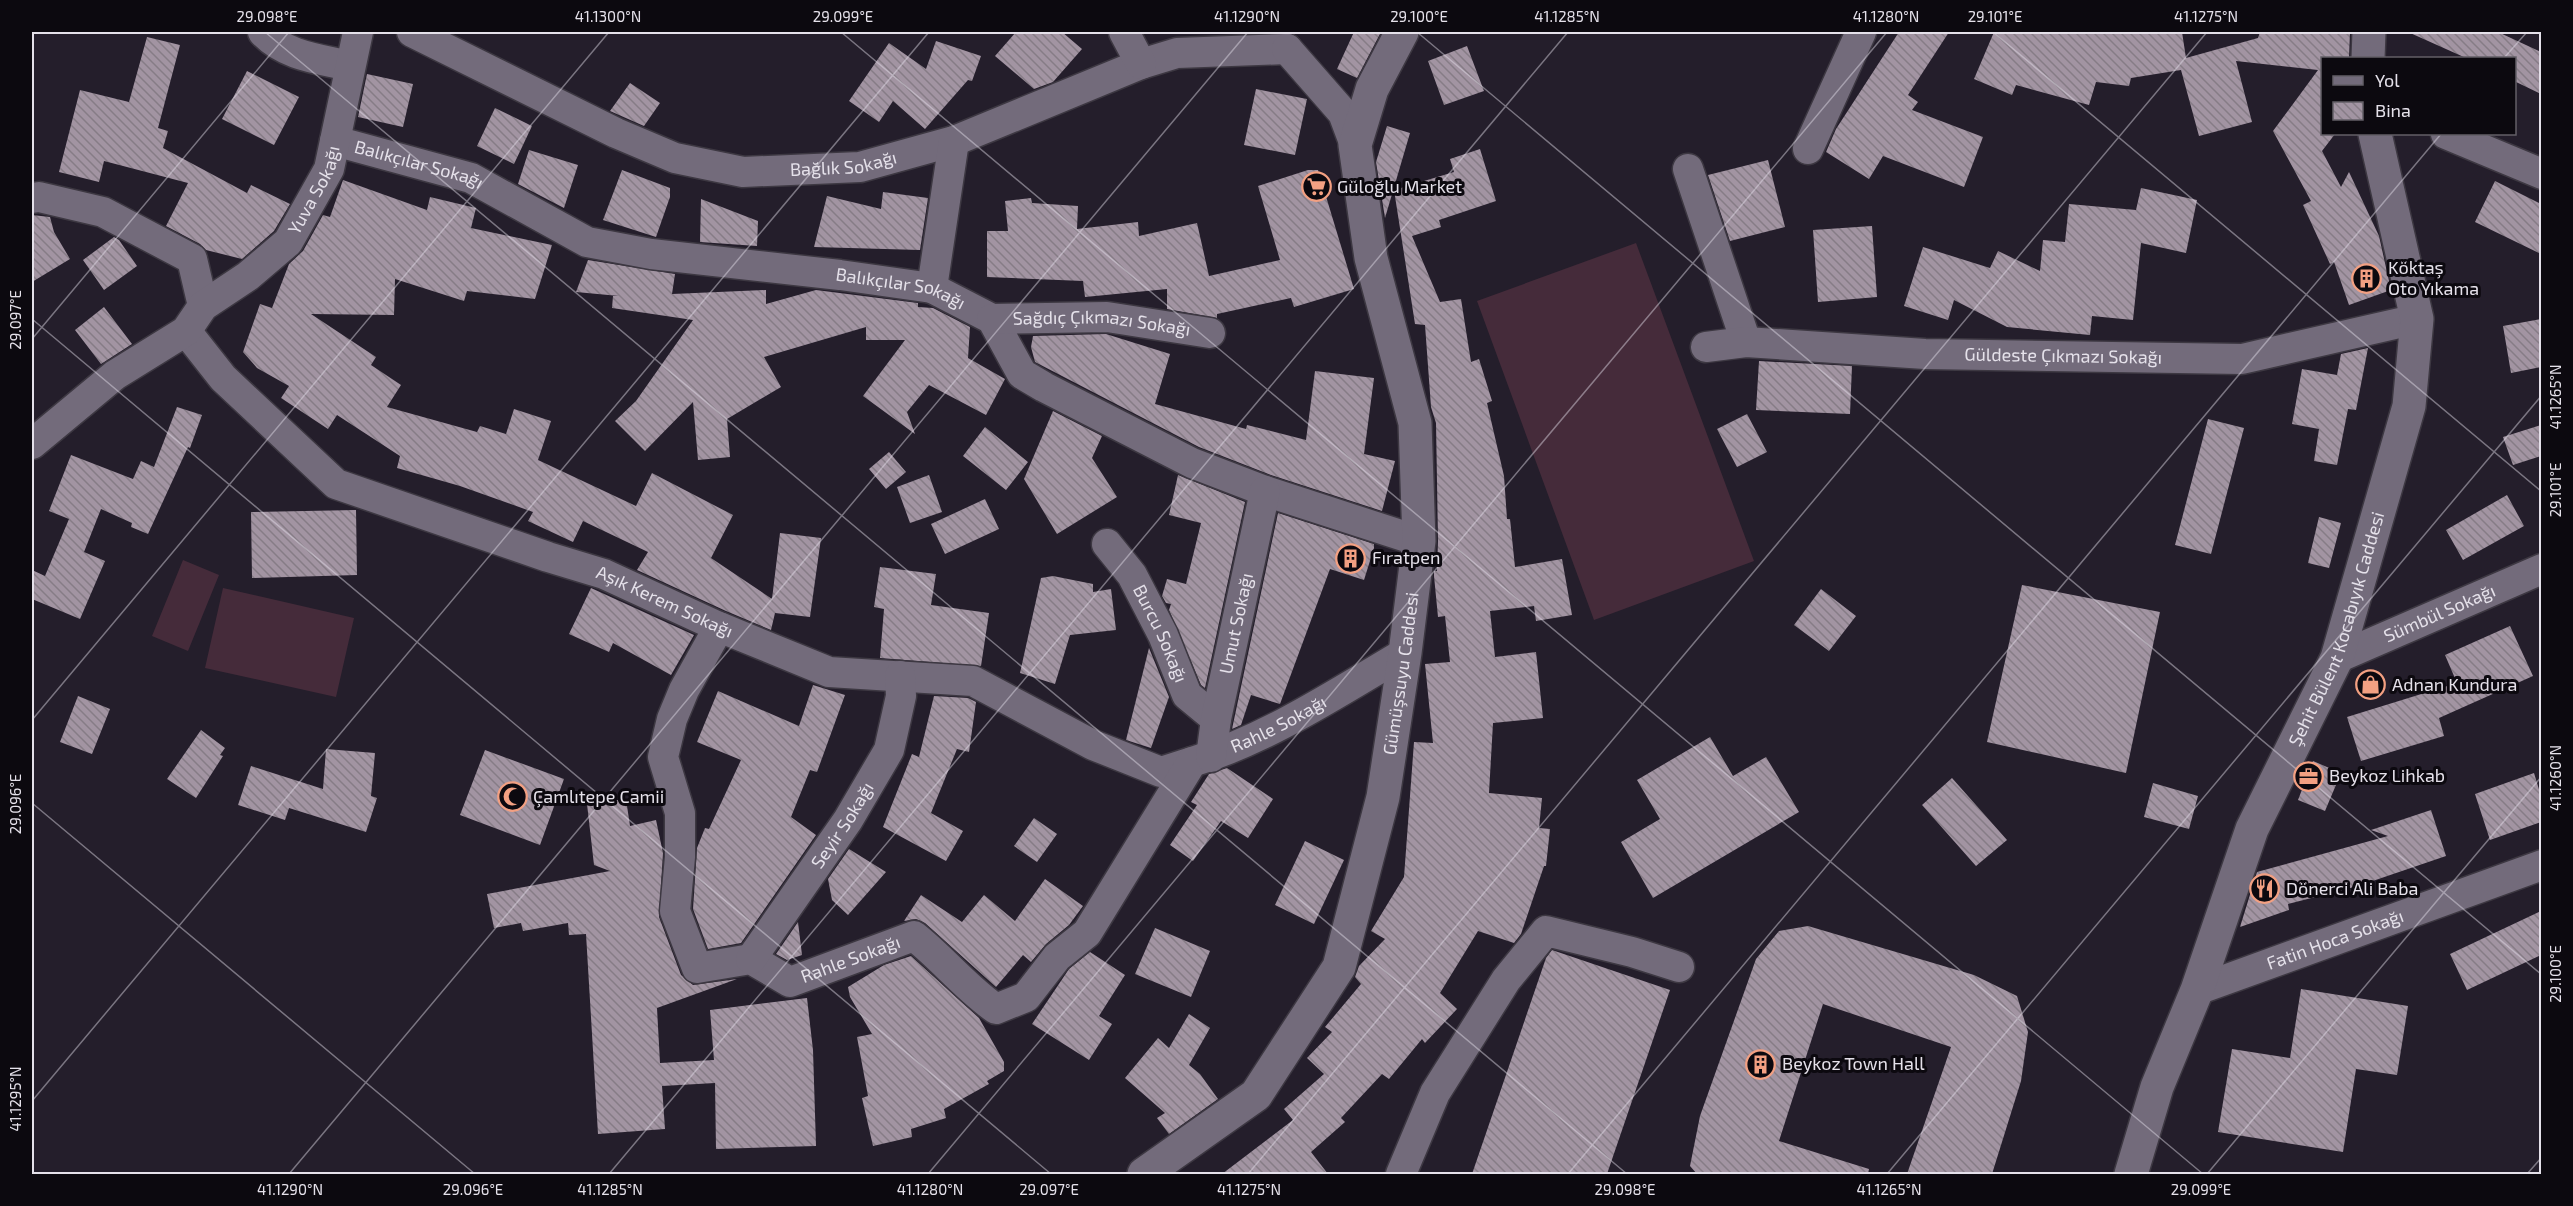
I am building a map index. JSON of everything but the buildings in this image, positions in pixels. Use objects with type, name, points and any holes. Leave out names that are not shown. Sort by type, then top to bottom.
[{"type":"street","points":[[263,32],[273,43],[298,55],[350,66]]},
{"type":"street","name":"Yuva Sokağı","points":[[203,306],[248,276],[288,242],[329,169],[358,32]]},
{"type":"street","name":"Bağlık Sokağı","points":[[411,32],[616,133],[675,158],[743,172],[860,166],[954,141],[1141,64],[1177,53],[1288,40]]},
{"type":"street","points":[[1124,32],[1141,64]]},
{"type":"street","name":"Gümüşsuyu Caddesi","points":[[1144,1174],[1256,1095],[1339,967],[1383,797],[1406,653],[1419,541],[1415,423],[1371,258],[1355,145],[1372,89],[1402,32]]},
{"type":"street","points":[[1808,149],[1861,32]]},
{"type":"street","points":[[2368,57],[2369,32]]},
{"type":"street","points":[[1288,40],[1343,113],[1355,145]]},
{"type":"street","name":"Şehit Bülent Kocabıyık Caddesi","points":[[2131,1174],[2157,1087],[2197,990],[2252,829],[2337,658],[2409,406],[2417,319],[2375,135]]},
{"type":"street","points":[[2448,135],[2541,174]]},
{"type":"street","name":"Balıkçılar Sokağı","points":[[334,141],[471,178],[587,242],[651,254],[840,275],[932,288],[992,319]]},
{"type":"street","points":[[932,288],[954,141]]},
{"type":"street","points":[[1688,169],[1746,342]]},
{"type":"street","points":[[32,198],[39,197],[103,212],[192,259],[203,306],[186,331],[115,375],[32,444]]},
{"type":"street","name":"Sağdıç Çıkmazı Sokağı","points":[[992,319],[1107,316],[1210,333]]},
{"type":"street","points":[[992,319],[1022,374],[1192,463],[1265,491],[1419,541]]},
{"type":"street","name":"Güldeste Çıkmazı Sokağı","points":[[1706,347],[1746,342],[1925,354],[2242,359],[2417,319]]},
{"type":"street","name":"Aşık Kerem Sokağı","points":[[186,331],[223,378],[336,484],[604,574],[718,627],[829,672],[973,681],[1093,745],[1161,771],[1201,760]]},
{"type":"street","name":"Umut Sokağı","points":[[1201,760],[1216,719],[1265,491]]},
{"type":"street","name":"Burcu Sokağı","points":[[1107,544],[1132,575],[1163,635],[1187,695],[1216,719]]},
{"type":"street","name":"Sümbül Sokağı","points":[[2337,658],[2541,569]]},
{"type":"street","points":[[718,627],[684,690],[672,719],[663,757],[680,813],[680,856],[675,911],[697,968],[751,960]]},
{"type":"street","name":"Rahle Sokağı","points":[[751,960],[790,982],[914,936],[937,954],[978,997],[996,1009],[1026,997],[1057,957],[1087,933],[1201,760],[1227,752],[1406,653]]},
{"type":"street","name":"Seyir Sokağı","points":[[751,960],[848,820],[889,750],[900,696],[900,676]]},
{"type":"street","name":"Fatin Hoca Sokağı","points":[[2197,990],[2541,865]]},
{"type":"street","points":[[1401,1174],[1435,1093],[1506,980],[1546,931],[1632,952],[1679,967]]},
{"type":"shaded area","points":[[1636,243],[1754,561],[1594,620],[1477,301]]},
{"type":"shaded area","points":[[183,560],[219,575],[188,651],[152,636]]},
{"type":"shaded area","points":[[223,588],[354,618],[336,697],[205,668]]},
{"type":"place","name":"Güloğlu Market","points":[[1316,187]]},
{"type":"place","name":"Köktaş Oto Yıkama","points":[[2367,278]]},
{"type":"place","name":"Fıratpen","points":[[1351,558]]},
{"type":"place","name":"Adnan Kundura","points":[[2371,685]]},
{"type":"place","name":"Beykoz Lihkab","points":[[2308,776]]},
{"type":"place","name":"Çamlıtepe Camii","points":[[512,797]]},
{"type":"place","name":"Dönerci Ali Baba","points":[[2265,889]]},
{"type":"place","name":"Beykoz Town Hall","points":[[1761,1064]]}]
